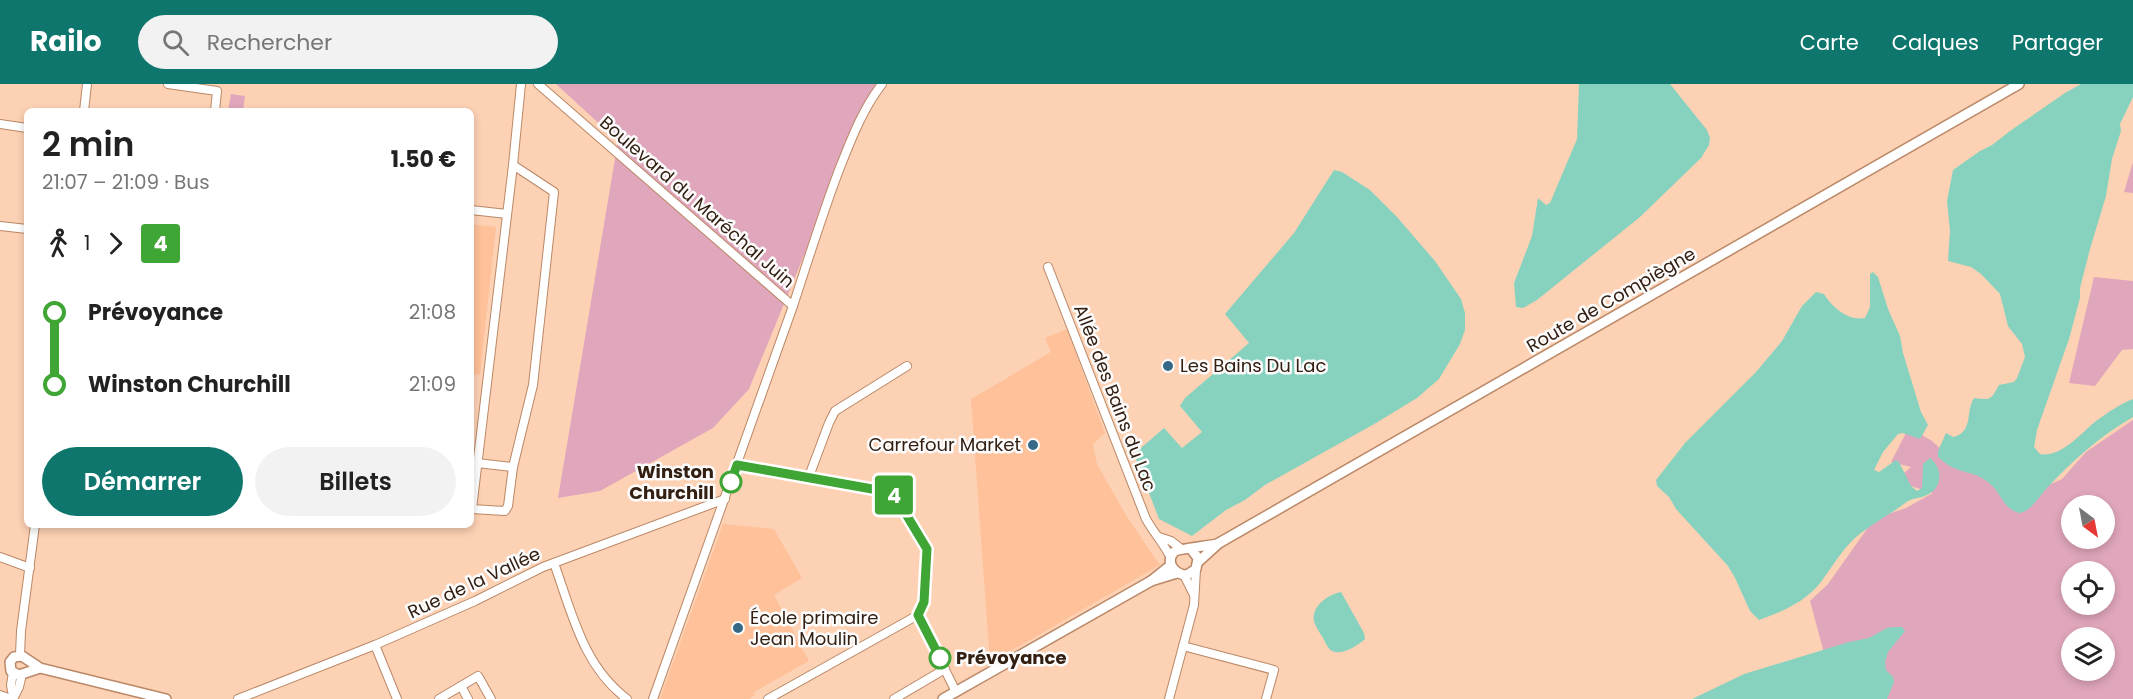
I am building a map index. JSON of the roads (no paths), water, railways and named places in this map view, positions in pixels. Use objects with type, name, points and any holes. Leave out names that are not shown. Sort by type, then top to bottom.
[{"type":"main road","name":"Route de Compiègne","points":[[1219,543],[2019,84]]},
{"type":"main road","points":[[1176,568],[1174,552],[1180,548],[1191,549],[1219,543]]},
{"type":"main road","points":[[943,699],[1176,568],[1191,574],[1219,543]]},
{"type":"main road","points":[[1191,549],[1196,555],[1197,565]]},
{"type":"main road","points":[[14,664],[40,668],[166,699]]},
{"type":"street","points":[[84,108],[87,84]]},
{"type":"street","points":[[168,84],[217,91],[215,108]]},
{"type":"street","points":[[474,486],[521,84]]},
{"type":"street","name":"Boulevard du Maréchal Juin","points":[[538,84],[793,306],[653,699]]},
{"type":"street","points":[[793,306],[825,207],[852,137],[868,101],[882,84]]},
{"type":"street","points":[[0,124],[24,128]]},
{"type":"street","points":[[474,509],[505,511],[508,506],[513,467],[533,385],[554,192],[513,165]]},
{"type":"street","points":[[474,210],[507,214]]},
{"type":"street","points":[[0,226],[24,230]]},
{"type":"street","name":"Allée des Bains du Lac","points":[[1048,267],[1146,519],[1194,595]]},
{"type":"street","points":[[808,479],[835,411],[907,366]]},
{"type":"street","points":[[477,462],[513,467]]},
{"type":"street","points":[[737,465],[889,492],[895,496],[927,549],[924,602],[918,615],[768,699]]},
{"type":"street","name":"Rue de la Vallée","points":[[238,699],[375,645],[554,563],[725,499]]},
{"type":"street","points":[[0,695],[12,698],[11,685],[35,528]]},
{"type":"street","points":[[1159,537],[1171,541],[1180,548]]},
{"type":"street","points":[[0,557],[30,568]]},
{"type":"street","points":[[554,563],[589,657],[611,687],[627,699]]},
{"type":"street","points":[[1168,699],[1194,605],[1197,565]]},
{"type":"street","points":[[918,615],[956,692]]},
{"type":"street","points":[[375,645],[397,699]]},
{"type":"street","points":[[1184,646],[1274,670],[1266,699]]},
{"type":"street","points":[[894,699],[945,669]]},
{"type":"street","points":[[439,699],[478,676],[491,699]]},
{"type":"street","points":[[461,686],[468,699]]},
{"type":"water","points":[[1579,84],[1670,84],[1707,130],[1710,138],[1709,145],[1701,158],[1640,217],[1537,300],[1523,308],[1516,307],[1514,283],[1532,236],[1538,198],[1546,205],[1550,203],[1577,139]]},
{"type":"water","points":[[2081,84],[2133,84],[2133,97],[2120,124],[2121,131],[2112,159],[2106,196],[2080,288],[2080,298],[2069,339],[2037,430],[2034,447],[2040,454],[2056,452],[2070,444],[2096,421],[2133,399],[2133,417],[2109,432],[2076,459],[2031,507],[2019,513],[2009,508],[1984,479],[1952,467],[1938,457],[1938,451],[1946,433],[1953,437],[1964,431],[1974,398],[1990,398],[1999,385],[2014,382],[2025,357],[2022,344],[2008,326],[2000,294],[1971,267],[1948,261],[1950,231],[1947,201],[1953,170]]},
{"type":"water","points":[[1334,170],[1342,172],[1370,190],[1435,261],[1461,299],[1465,313],[1465,330],[1460,344],[1439,379],[1417,398],[1265,485],[1245,500],[1226,510],[1192,536],[1159,519],[1134,454],[1164,428],[1182,448],[1202,432],[1180,406],[1185,398],[1249,343],[1225,314],[1294,233]]},
{"type":"water","points":[[1873,272],[1878,277],[1888,309],[1900,336],[1921,412],[1928,425],[1920,439],[1903,433],[1898,434],[1883,452],[1874,470],[1879,472],[1896,460],[1911,486],[1917,491],[1922,488],[1923,464],[1930,458],[1939,472],[1938,483],[1932,492],[1908,501],[1855,538],[1808,596],[1785,610],[1759,620],[1750,611],[1728,566],[1676,509],[1669,497],[1657,486],[1656,480],[1685,443],[1756,372],[1782,341],[1802,306],[1816,292],[1824,294],[1836,309],[1847,315],[1865,318],[1870,307],[1870,274]]},
{"type":"water","points":[[1341,592],[1364,633],[1365,639],[1339,652],[1328,647],[1315,625],[1314,616],[1315,610],[1322,602],[1331,595]]},
{"type":"water","points":[[1902,627],[1905,631],[1888,652],[1885,662],[1886,670],[1893,677],[1894,682],[1887,699],[1692,699],[1744,674],[1869,638],[1887,628]]},
{"type":"place","name":"Les Bains Du Lac","points":[[1168,366]]},
{"type":"place","name":"Carrefour Market","points":[[1033,445]]},
{"type":"place","name":"Winston Churchill","points":[[731,482]]},
{"type":"place","name":"École primaire Jean Moulin","points":[[738,628]]},
{"type":"place","name":"Prévoyance","points":[[940,658]]}]
